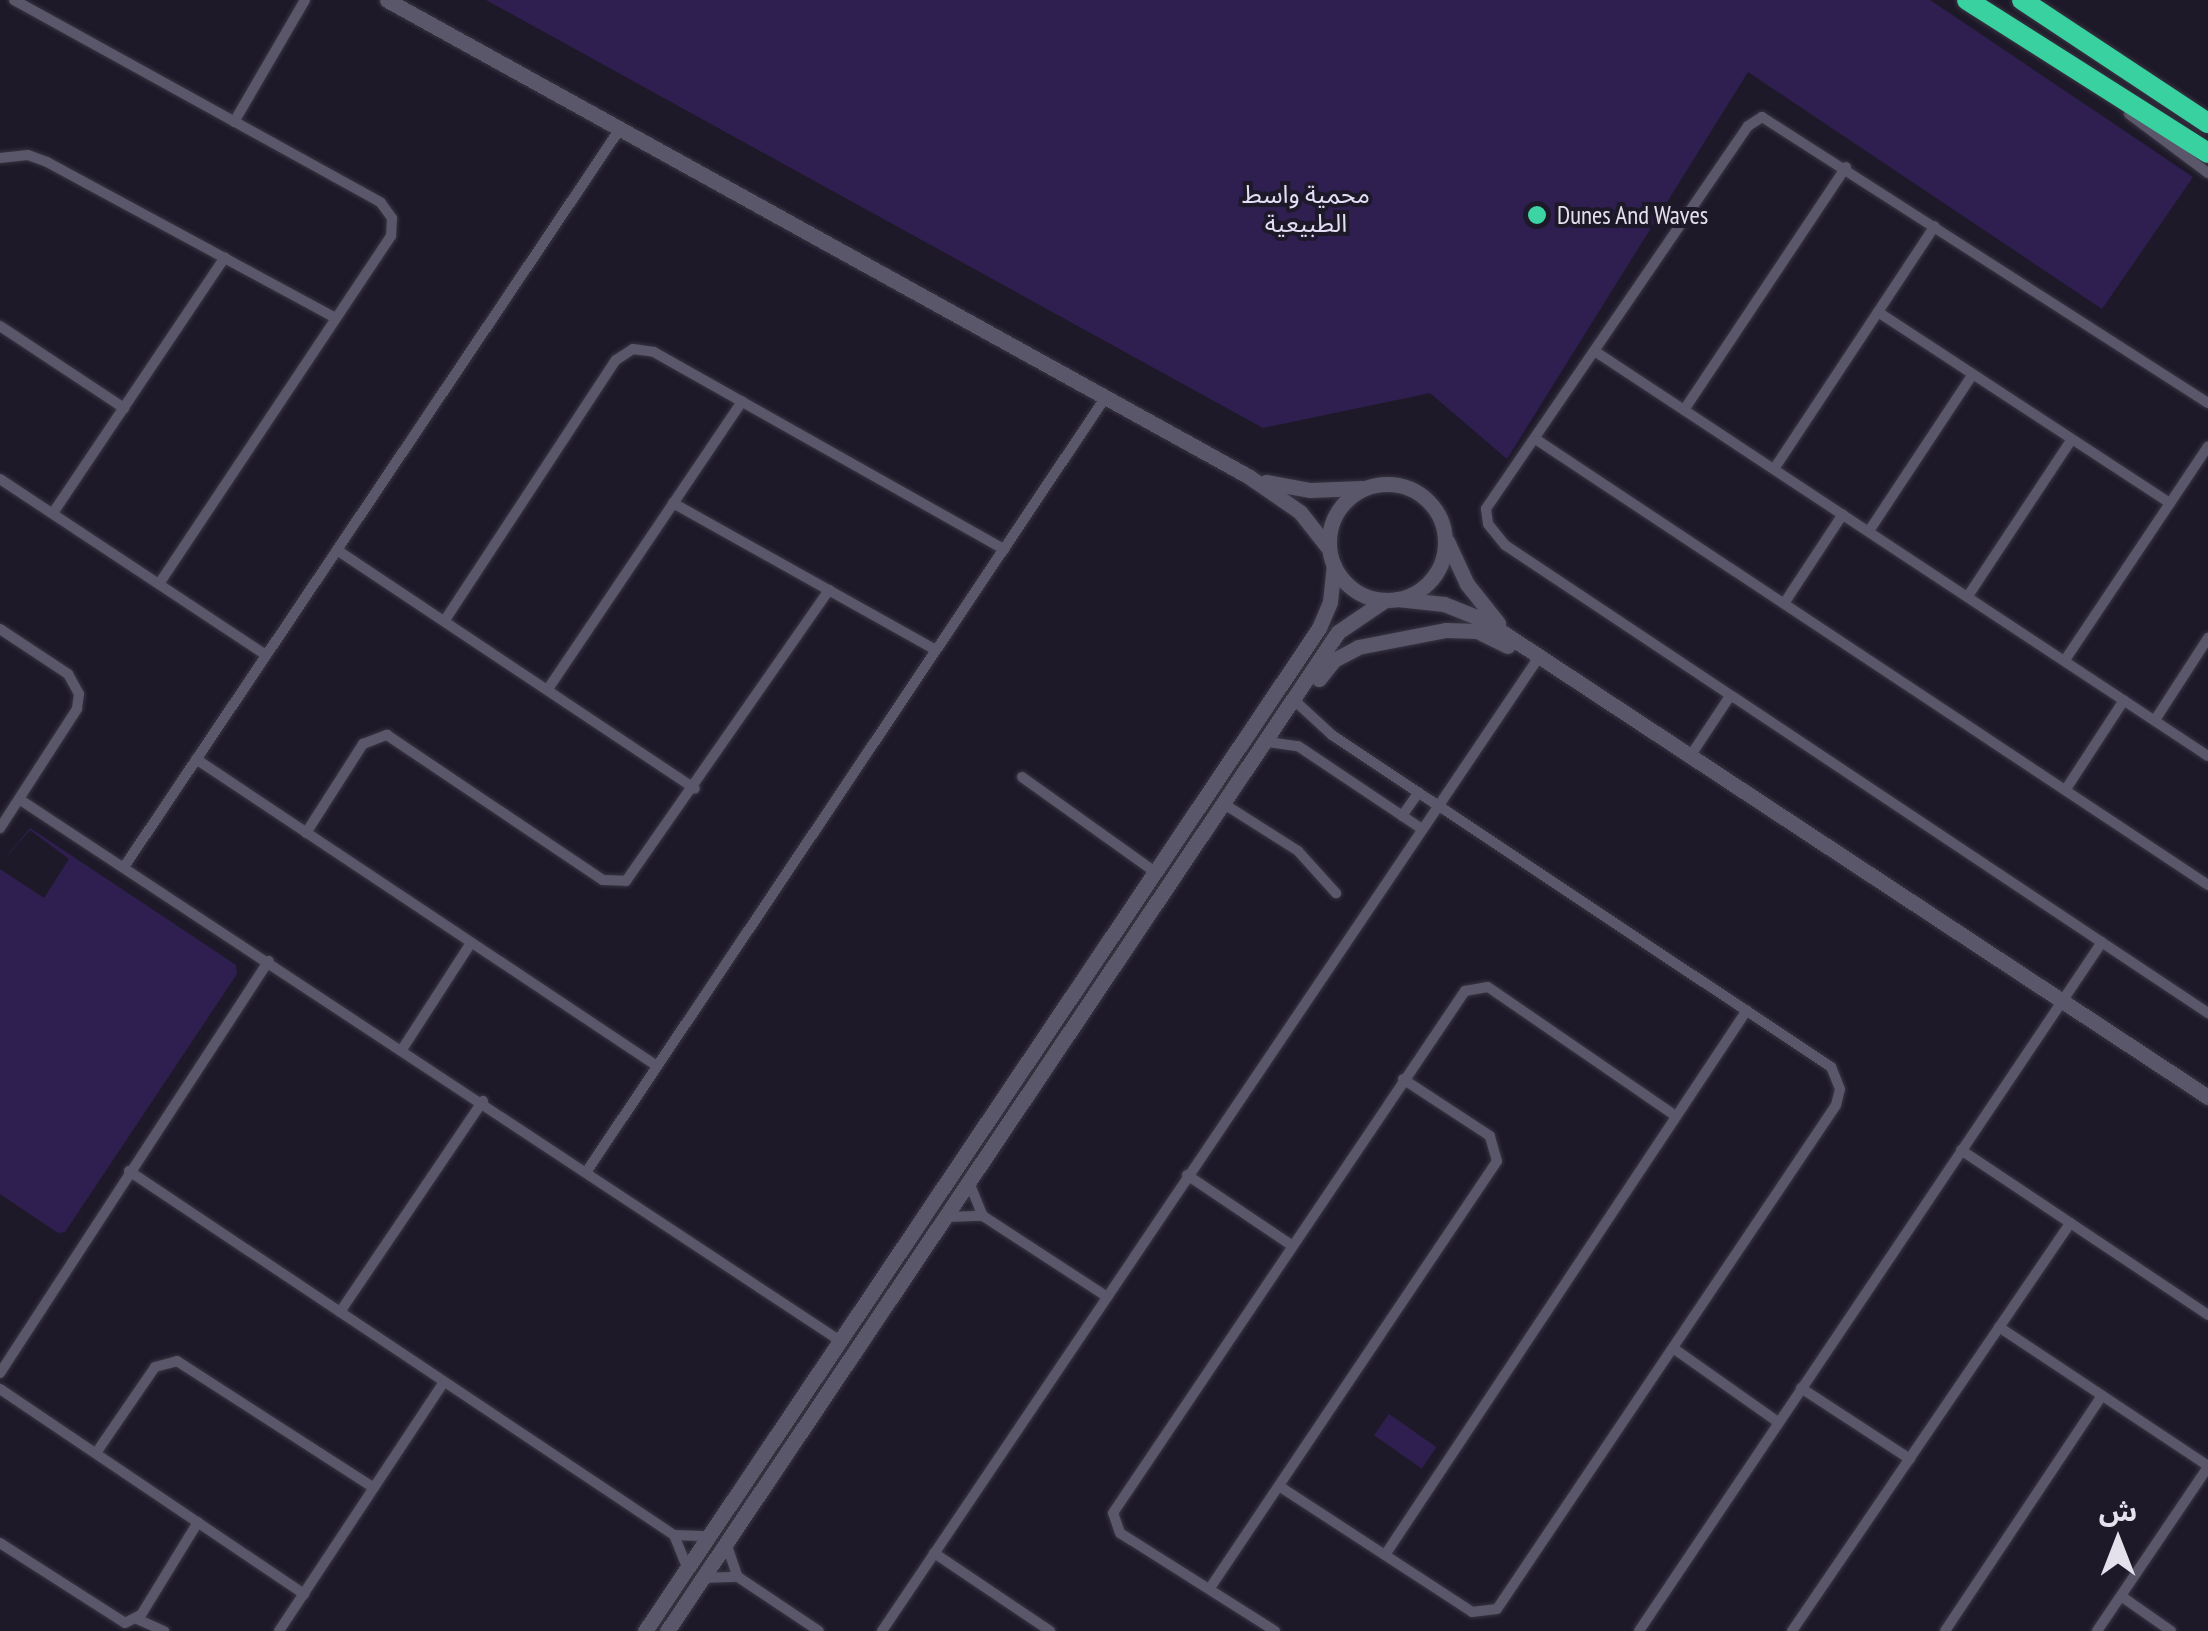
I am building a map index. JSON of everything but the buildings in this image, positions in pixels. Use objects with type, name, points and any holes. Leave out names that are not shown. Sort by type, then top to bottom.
[{"type":"highway","points":[[1966,0],[2208,153]]},
{"type":"highway","points":[[2022,0],[2208,123]]},
{"type":"main road","points":[[387,0],[1248,476],[1300,512],[1354,590],[1391,600],[1454,607],[1514,640],[2208,1098]]},
{"type":"main road","points":[[1248,476],[1299,489],[1388,484],[1416,492],[1437,513],[1473,594],[1514,640]]},
{"type":"main road","points":[[668,1631],[708,1536],[1324,620],[1342,506],[1367,488]]},
{"type":"main road","points":[[645,1631],[726,1538],[1344,626],[1434,577],[1445,536]]},
{"type":"main road","points":[[1298,698],[1350,650],[1446,630],[1477,631],[1538,656]]},
{"type":"main road","points":[[1183,862],[1208,810],[1202,802]]},
{"type":"street","points":[[14,0],[390,212],[391,236],[159,584]]},
{"type":"street","points":[[234,122],[306,0]]},
{"type":"street","points":[[2075,68],[2208,173]]},
{"type":"street","points":[[2208,404],[1774,120],[1752,122],[1486,509],[1494,535],[2208,1013]]},
{"type":"street","points":[[124,867],[620,129]]},
{"type":"street","points":[[0,158],[38,157],[336,318]]},
{"type":"street","points":[[1684,410],[1846,167]]},
{"type":"street","points":[[1774,469],[1935,226]]},
{"type":"street","points":[[53,514],[225,257]]},
{"type":"street","points":[[1878,312],[2170,503]]},
{"type":"street","points":[[0,326],[124,408]]},
{"type":"street","points":[[444,620],[621,355],[647,349],[1004,548]]},
{"type":"street","points":[[1596,352],[2208,756]]},
{"type":"street","points":[[1869,531],[1973,374]]},
{"type":"street","points":[[587,1171],[1105,398]]},
{"type":"street","points":[[548,689],[742,402]]},
{"type":"street","points":[[1968,596],[2072,439]]},
{"type":"street","points":[[1537,440],[2208,885]]},
{"type":"street","points":[[2064,660],[2208,446]]},
{"type":"street","points":[[0,478],[266,655]]},
{"type":"street","points":[[673,503],[936,650]]},
{"type":"street","points":[[1785,602],[1843,514]]},
{"type":"street","points":[[337,550],[695,789]]},
{"type":"street","points":[[306,833],[362,744],[376,734],[392,737],[608,882],[636,874],[829,590]]},
{"type":"street","points":[[0,630],[68,674],[80,694],[0,828]]},
{"type":"street","points":[[2155,720],[2208,638]]},
{"type":"street","points":[[882,1631],[1104,1295],[1538,656]]},
{"type":"street","points":[[1691,755],[1730,696]]},
{"type":"street","points":[[1279,1486],[1472,1612],[1497,1609],[1838,1097],[1830,1068],[1332,735],[1298,698]]},
{"type":"street","points":[[2066,789],[2124,700]]},
{"type":"street","points":[[1268,742],[1294,744],[1422,829]]},
{"type":"street","points":[[196,759],[657,1066]]},
{"type":"street","points":[[1022,777],[1155,872]]},
{"type":"street","points":[[1402,816],[1419,792]]},
{"type":"street","points":[[19,799],[403,1048],[839,1340]]},
{"type":"street","points":[[1224,804],[1298,851],[1336,893]]},
{"type":"street","points":[[403,1048],[471,942]]},
{"type":"street","points":[[1639,1631],[2102,942]]},
{"type":"street","points":[[269,961],[3,1358],[0,1377],[4,1391],[304,1594]]},
{"type":"street","points":[[1275,1631],[1120,1533],[1113,1512],[1465,991],[1481,984],[1676,1116]]},
{"type":"street","points":[[1385,1554],[1747,1010]]},
{"type":"street","points":[[1210,1588],[1497,1161],[1490,1136],[1403,1080]]},
{"type":"street","points":[[340,1312],[483,1102]]},
{"type":"street","points":[[1961,1150],[2208,1315]]},
{"type":"street","points":[[129,1172],[674,1535],[693,1573],[738,1577],[818,1631]]},
{"type":"street","points":[[1186,1175],[1290,1245]]},
{"type":"street","points":[[969,1182],[983,1216],[1104,1295]]},
{"type":"street","points":[[946,1217],[983,1216]]},
{"type":"street","points":[[1792,1631],[2070,1223]]},
{"type":"street","points":[[1999,1327],[2208,1467],[2097,1631]]},
{"type":"street","points":[[1672,1348],[1778,1422]]},
{"type":"street","points":[[96,1453],[152,1371],[171,1360],[374,1488]]},
{"type":"street","points":[[279,1631],[444,1382]]},
{"type":"street","points":[[1801,1388],[1910,1459]]},
{"type":"street","points":[[1947,1630],[2102,1396]]},
{"type":"street","points":[[136,1620],[198,1522]]},
{"type":"street","points":[[674,1535],[708,1536]]},
{"type":"street","points":[[726,1538],[738,1577]]},
{"type":"street","points":[[0,1543],[114,1620],[136,1620],[164,1631]]},
{"type":"street","points":[[934,1553],[1050,1631]]},
{"type":"street","points":[[2120,1596],[2171,1631]]},
{"type":"green space","name":"محمية واسط الطبيعية","points":[[486,0],[1930,0],[2193,177],[2102,309],[1748,72],[1507,459],[1430,393],[1263,428]]},
{"type":"green space","points":[[30,828],[236,965],[237,974],[65,1232],[58,1233],[0,1194],[0,869],[44,898],[69,859],[30,830],[0,864]]},
{"type":"green space","points":[[1389,1414],[1437,1447],[1422,1469],[1374,1435]]},
{"type":"place","name":"Dunes And Waves","points":[[1537,215]]}]
